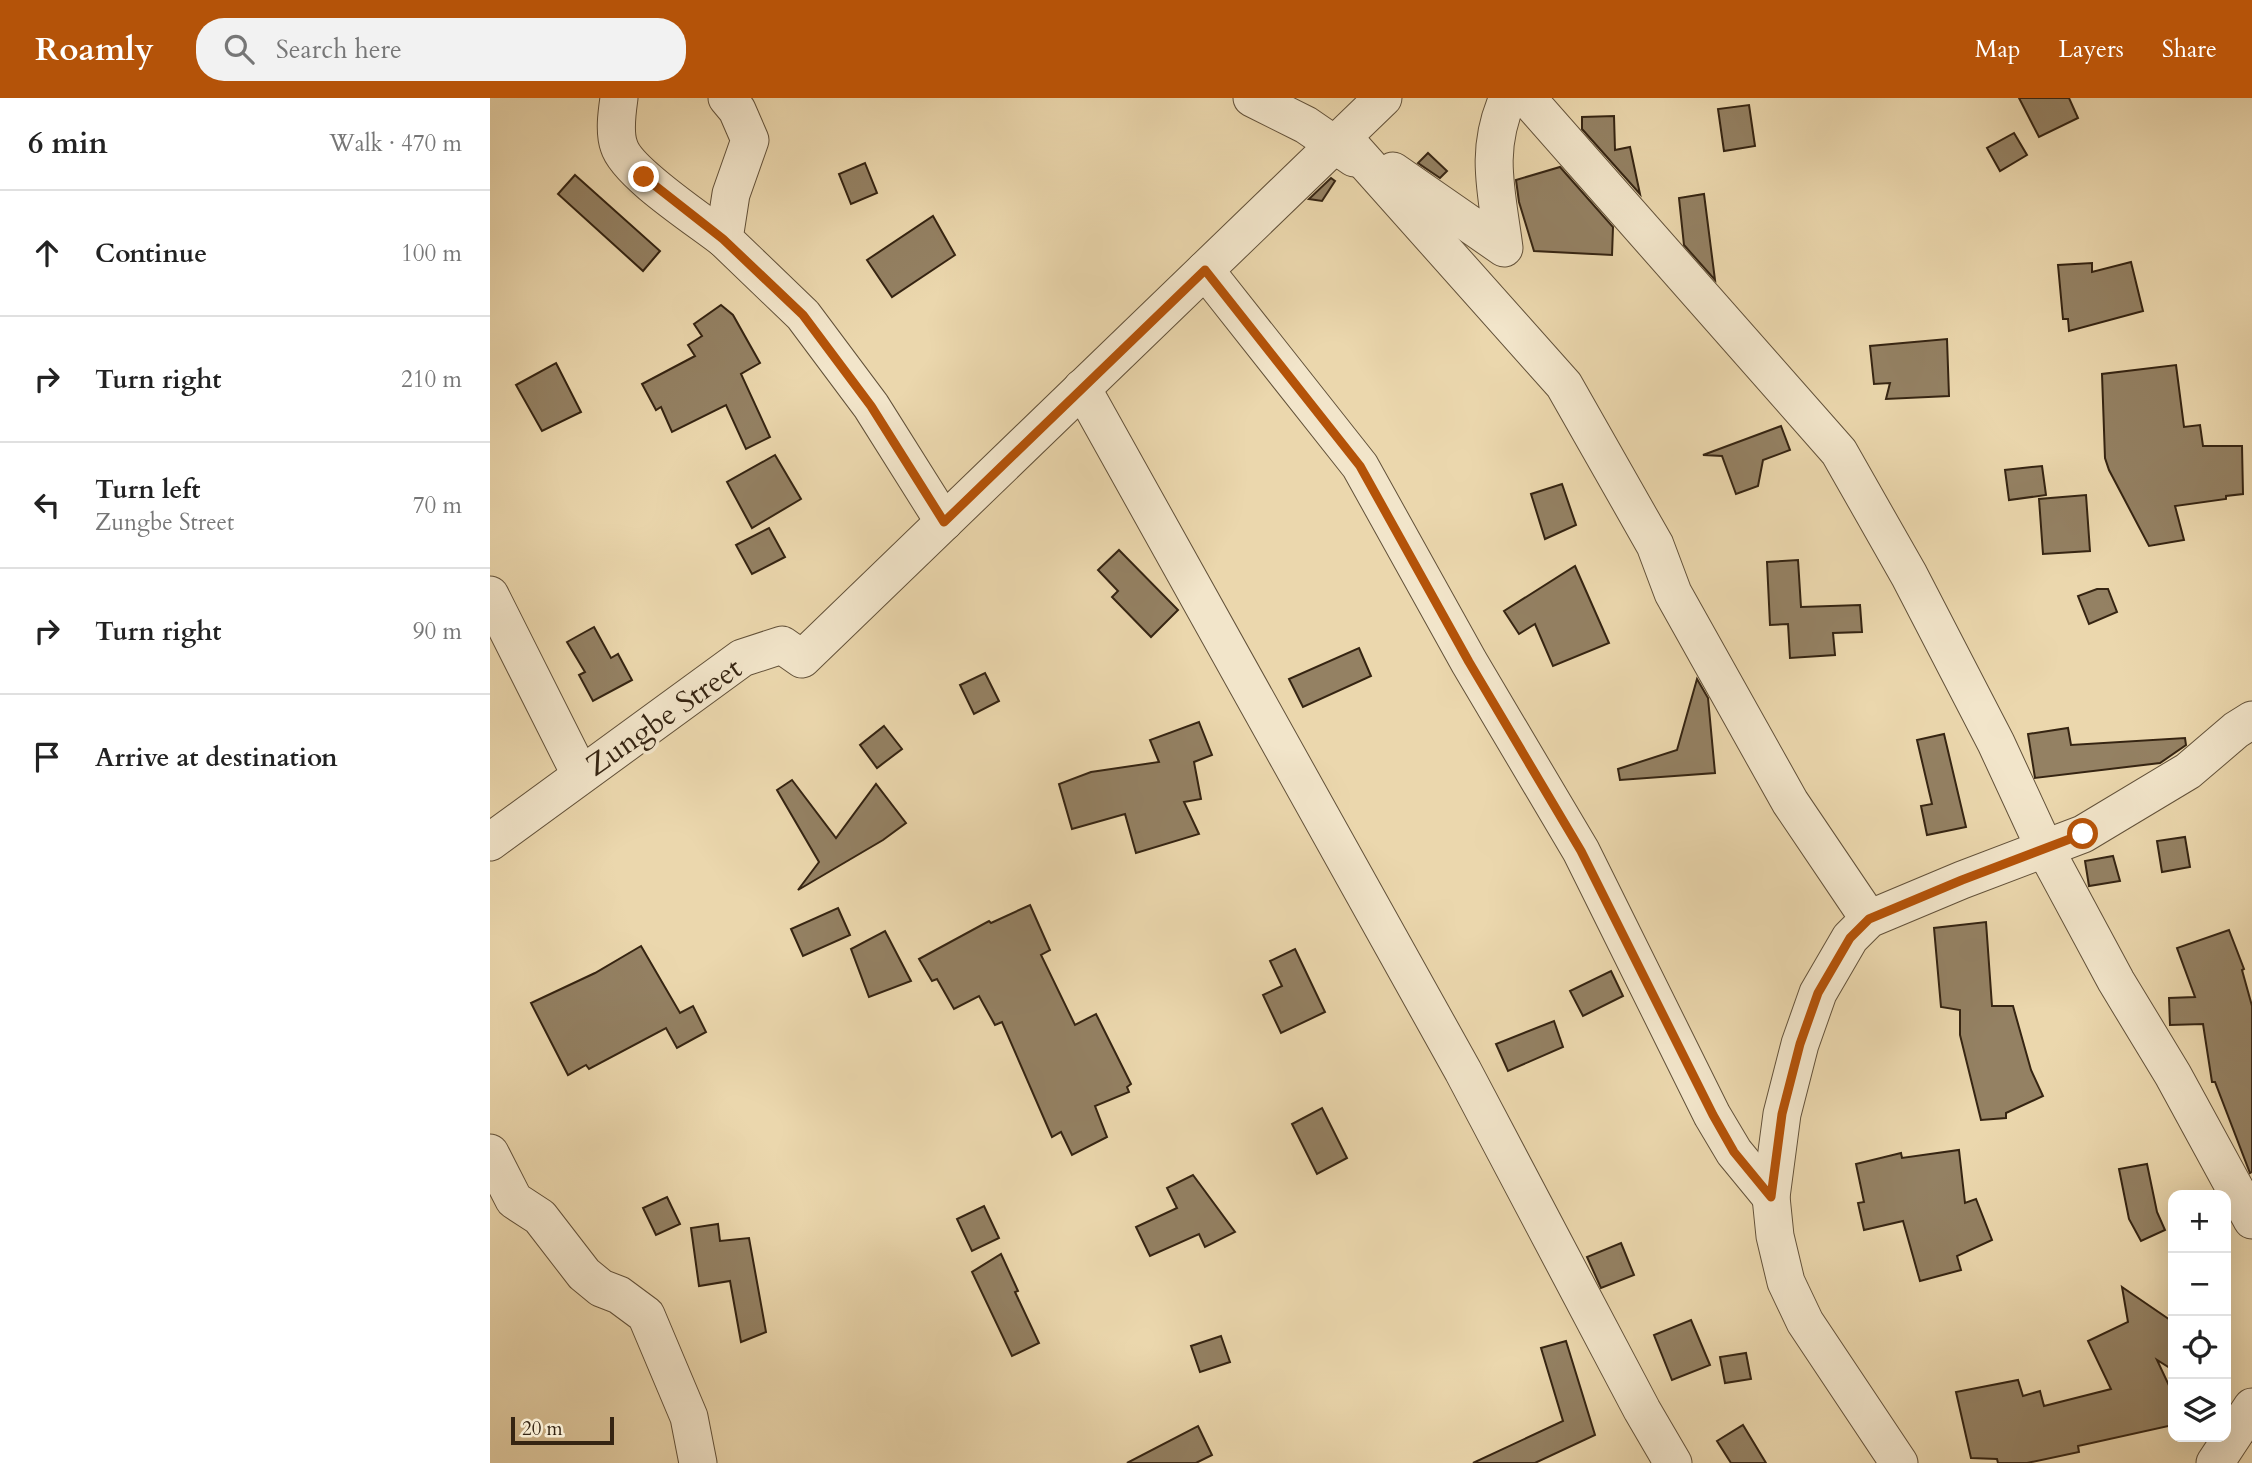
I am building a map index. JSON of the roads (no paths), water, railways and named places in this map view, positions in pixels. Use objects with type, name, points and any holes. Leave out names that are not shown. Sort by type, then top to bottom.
[{"type":"street","points":[[619,98],[619,147],[632,165],[723,239],[803,315],[871,406],[944,522]]},
{"type":"street","points":[[723,239],[731,194],[750,140],[737,110],[727,98]]},
{"type":"street","points":[[1252,98],[1306,125],[1348,153],[1418,216],[1437,220],[1500,217]]},
{"type":"street","name":"Zungbe Street","points":[[490,842],[742,658],[782,645],[802,659],[1382,98]]},
{"type":"street","points":[[1343,137],[1504,248],[1493,161],[1499,119],[1508,98]]},
{"type":"street","points":[[1527,98],[1839,452],[1909,575],[1996,743],[2045,849],[2116,981],[2173,1075],[2252,1220]]},
{"type":"street","points":[[1343,137],[1564,385],[1655,545],[1673,593],[1790,802],[1869,919]]},
{"type":"street","points":[[1205,270],[1360,466],[1469,662],[1581,851],[1723,1134],[1734,1152],[1771,1197]]},
{"type":"street","points":[[1082,388],[1463,1071],[1642,1410],[1673,1463]]},
{"type":"street","points":[[490,595],[574,762]]},
{"type":"street","points":[[1899,1463],[1805,1322],[1786,1282],[1775,1236],[1771,1197],[1782,1114],[1800,1044],[1818,993],[1850,938],[1869,919],[2083,834],[2188,771],[2236,730],[2252,720]]},
{"type":"street","points":[[490,1153],[514,1200],[540,1217],[584,1274],[601,1288],[619,1295],[646,1315],[689,1417],[698,1463]]},
{"type":"street","points":[[2215,1463],[2252,1407]]}]
